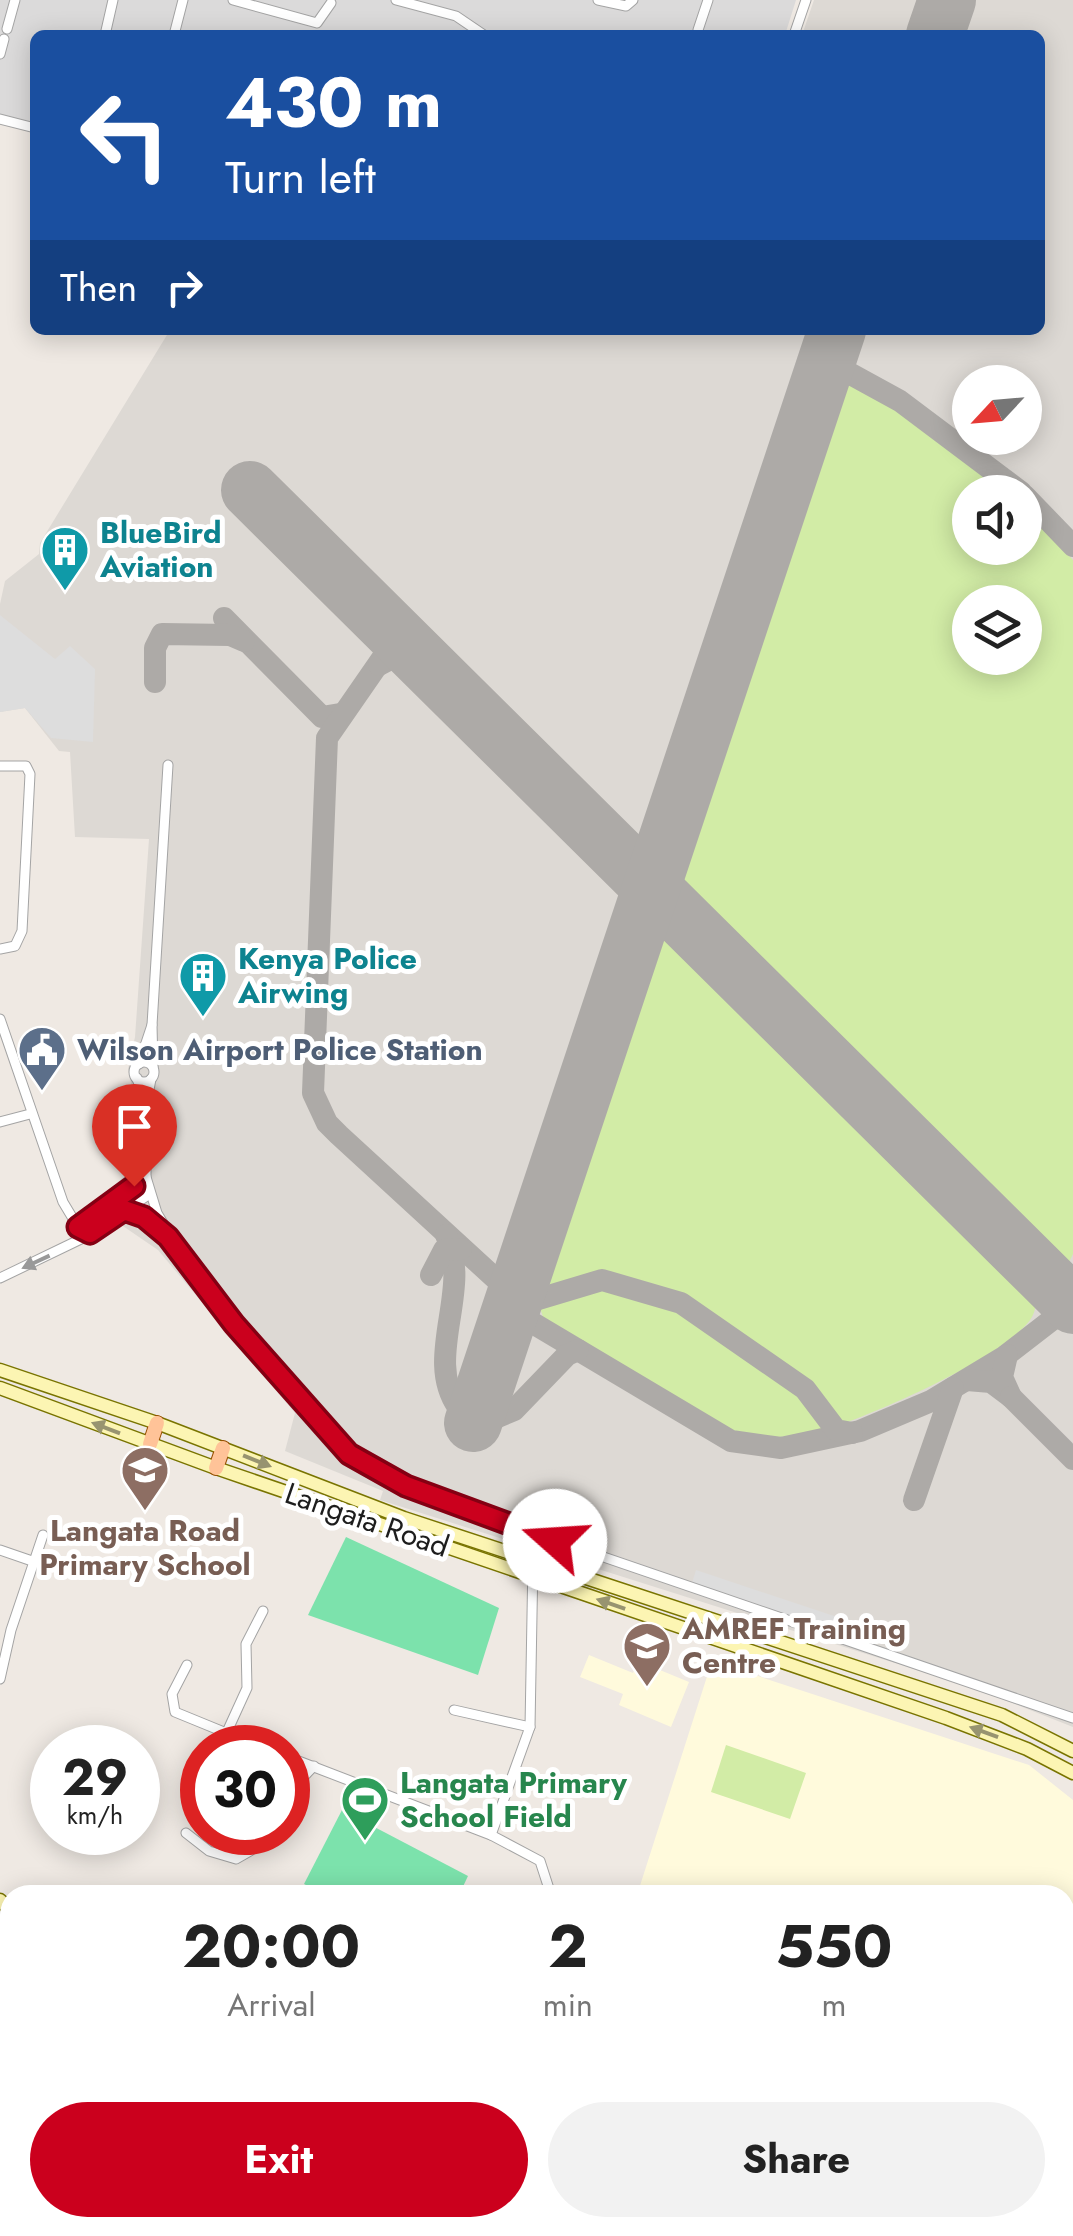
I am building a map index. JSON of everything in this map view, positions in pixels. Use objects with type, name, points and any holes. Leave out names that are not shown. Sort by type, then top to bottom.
[{"type":"main road","name":"Langata Road","points":[[0,1370],[158,1423],[404,1518],[1002,1715],[1073,1751]]},
{"type":"main road","name":"Langata Road","points":[[0,1388],[216,1468],[976,1729],[1073,1773]]},
{"type":"main road","points":[[150,1444],[158,1423]]},
{"type":"main road","points":[[216,1468],[222,1448]]},
{"type":"street","points":[[0,54],[16,0]]},
{"type":"street","points":[[106,30],[114,0]]},
{"type":"street","points":[[175,30],[183,0]]},
{"type":"street","points":[[233,0],[316,23]]},
{"type":"street","points":[[396,0],[456,16],[477,30]]},
{"type":"street","points":[[598,0],[626,6],[632,0]]},
{"type":"street","points":[[698,30],[708,0]]},
{"type":"street","points":[[796,30],[806,0]]},
{"type":"street","points":[[312,30],[331,3]]},
{"type":"street","points":[[0,119],[30,127]]},
{"type":"street","points":[[168,765],[152,1025],[153,1067],[146,1106],[146,1177],[150,1194],[168,1237],[195,1278],[329,1437],[349,1454],[406,1486],[661,1579],[1073,1718]]},
{"type":"street","points":[[0,766],[26,766],[30,774],[22,932],[15,946],[0,949]]},
{"type":"street","points":[[0,1018],[63,1202],[78,1227],[90,1233]]},
{"type":"street","points":[[146,1106],[137,1078],[152,1025]]},
{"type":"street","points":[[139,1064],[153,1067]]},
{"type":"street","points":[[137,1078],[151,1079]]},
{"type":"street","points":[[0,1122],[30,1114]]},
{"type":"street","points":[[70,1242],[78,1227],[146,1177]]},
{"type":"street","points":[[0,1278],[90,1233],[150,1194]]},
{"type":"street","points":[[124,1210],[144,1217],[168,1237]]},
{"type":"street","points":[[0,1678],[5,1628],[44,1535]]},
{"type":"street","points":[[0,1550],[32,1561]]},
{"type":"street","points":[[491,1835],[530,1727],[533,1559]]},
{"type":"street","points":[[230,1725],[247,1688],[246,1644],[263,1611]]},
{"type":"street","points":[[187,1665],[172,1694],[175,1712],[205,1725]]},
{"type":"street","points":[[454,1710],[530,1727]]},
{"type":"street","points":[[310,1764],[491,1835],[540,1861],[548,1885]]},
{"type":"street","points":[[310,1770],[314,1766]]},
{"type":"shaded area","points":[[0,0],[796,0],[787,30],[30,30],[30,123],[0,115]]},
{"type":"shaded area","points":[[814,0],[1073,0],[1073,1727],[974,1688],[380,1500],[383,1491],[285,1451],[295,1413],[158,1250],[117,1222],[100,1198],[136,1166],[137,1111],[128,1069],[135,1037],[149,839],[75,837],[70,752],[59,751],[25,708],[0,712],[0,604],[5,581],[39,554],[40,543],[167,335],[1045,335],[1045,30],[804,30]]},
{"type":"shaded area","points":[[0,615],[55,659],[70,646],[95,669],[93,742],[51,738],[25,708],[0,712]]},
{"type":"shaded area","points":[[696,1570],[840,1618],[836,1632],[692,1583]]},
{"type":"shaded area","name":"AMREF Training Centre","points":[[589,1655],[633,1673],[638,1661],[689,1682],[671,1727],[619,1705],[623,1694],[580,1677]]},
{"type":"shaded area","points":[[712,1661],[1029,1765],[1073,1800],[1073,1885],[640,1885]]},
{"type":"green space","points":[[849,385],[867,390],[908,414],[952,448],[952,455],[961,455],[985,475],[952,475],[952,565],[1042,565],[1042,527],[1073,560],[1073,1254],[1063,1274],[679,883],[840,390]]},
{"type":"green space","points":[[671,931],[1037,1294],[1033,1314],[1018,1333],[967,1367],[870,1413],[810,1434],[768,1437],[737,1433],[543,1317],[536,1295],[658,939]]},
{"type":"green space","points":[[346,1537],[499,1608],[478,1675],[308,1615]]},
{"type":"green space","points":[[726,1745],[806,1773],[790,1819],[711,1792]]},
{"type":"green space","name":"Langata Primary School Field","points":[[342,1810],[468,1876],[464,1885],[304,1884]]},
{"type":"taxiway","points":[[827,361],[900,401],[998,475]]},
{"type":"taxiway","points":[[1042,514],[1073,546]]},
{"type":"taxiway","points":[[224,618],[322,717],[340,714]]},
{"type":"taxiway","points":[[389,628],[390,647],[327,738],[313,1093],[327,1123],[498,1281],[510,1282],[523,1271]]},
{"type":"taxiway","points":[[155,682],[155,648],[162,634],[230,635],[244,641]]},
{"type":"taxiway","points":[[379,665],[398,655],[419,658]]},
{"type":"taxiway","points":[[446,1235],[453,1256],[454,1278],[445,1367],[458,1407]]},
{"type":"taxiway","points":[[431,1275],[444,1250],[461,1249]]},
{"type":"taxiway","points":[[523,1271],[526,1319],[731,1441],[781,1448],[860,1431],[931,1401],[1004,1357],[1062,1312],[1073,1313]]},
{"type":"taxiway","points":[[1045,1278],[1061,1298],[1058,1314]]},
{"type":"taxiway","points":[[522,1304],[602,1280],[681,1303],[805,1389],[836,1430],[852,1433]]},
{"type":"taxiway","points":[[488,1421],[514,1410],[567,1355],[578,1350]]},
{"type":"taxiway","points":[[967,1380],[991,1382],[1011,1397],[1002,1377],[1007,1355]]},
{"type":"taxiway","points":[[914,1500],[953,1388]]},
{"type":"taxiway","points":[[1011,1397],[1073,1459]]},
{"type":"runway","points":[[937,30],[947,0]]},
{"type":"runway","points":[[473,1423],[835,335]]},
{"type":"runway","points":[[250,490],[1073,1305]]},
{"type":"place","name":"BlueBird Aviation","points":[[65,592]]},
{"type":"place","name":"Kenya Police Airwing","points":[[203,1018]]},
{"type":"place","name":"Wilson Airport Police Station","points":[[42,1092]]},
{"type":"place","name":"Langata Road Primary School","points":[[145,1512]]},
{"type":"place","name":"AMREF Training Centre","points":[[647,1688]]},
{"type":"place","name":"Langata Primary School Field","points":[[365,1842]]},
{"type":"route","points":[[134,1186],[78,1227],[90,1233],[124,1210],[144,1217],[168,1237],[195,1278],[329,1437],[349,1454],[406,1486],[555,1541]]}]
